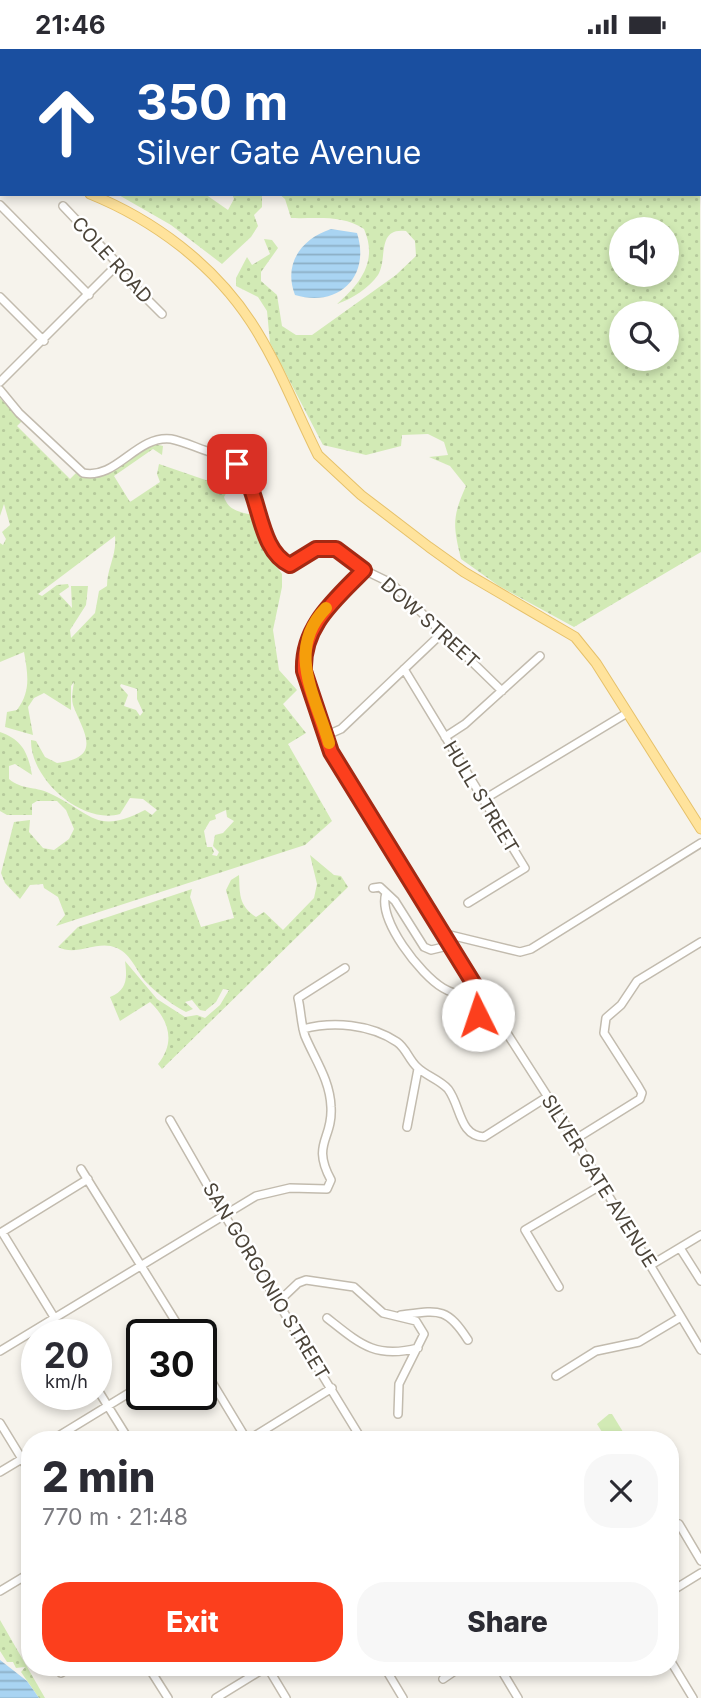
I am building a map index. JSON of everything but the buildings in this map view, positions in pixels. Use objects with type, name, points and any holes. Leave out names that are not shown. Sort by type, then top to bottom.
[{"type":"main road","points":[[94,196],[172,238],[212,275],[251,322],[318,455],[330,468],[361,495],[464,572],[575,637],[596,663],[701,828]]},
{"type":"street","points":[[0,205],[89,295]]},
{"type":"street","name":"COLE ROAD","points":[[63,206],[118,264],[118,270],[162,314]]},
{"type":"street","points":[[0,382],[44,341],[118,264]]},
{"type":"street","points":[[0,297],[44,341]]},
{"type":"street","name":"DOW STREET","points":[[0,390],[19,413],[74,468],[83,473],[95,476],[149,443],[169,439],[235,462],[248,476],[270,545],[279,560],[290,565],[316,549],[336,549],[364,570],[391,583],[502,691]]},
{"type":"street","points":[[364,570],[322,612],[312,629],[304,658],[304,671],[327,735],[341,729],[441,634]]},
{"type":"street","points":[[445,737],[540,656]]},
{"type":"street","name":"HULL STREET","points":[[404,669],[525,868],[468,903]]},
{"type":"street","points":[[483,800],[627,713]]},
{"type":"street","name":"SILVER GATE AVENUE","points":[[327,735],[331,752],[446,934],[484,1001],[575,1140],[600,1186],[701,1350]]},
{"type":"street","points":[[446,934],[520,951],[531,949],[701,843]]},
{"type":"street","points":[[373,888],[380,887],[395,901],[424,947],[431,950],[452,946]]},
{"type":"street","points":[[386,893],[389,920],[399,941],[440,986],[456,994],[484,1001],[474,1028],[462,1033],[452,1021],[450,1011],[456,994]]},
{"type":"street","points":[[575,1140],[640,1099],[642,1093],[604,1034],[606,1019],[621,1005],[636,981],[701,942]]},
{"type":"street","points":[[88,1179],[2,1231],[55,1319],[269,1191],[289,1188],[322,1191],[330,1186],[331,1180],[323,1164],[321,1148],[332,1109],[327,1080],[303,1029],[298,998],[345,968]]},
{"type":"street","points":[[303,1029],[326,1023],[343,1024],[397,1042],[418,1069],[439,1080],[450,1091],[467,1132],[475,1136],[484,1137],[547,1097]]},
{"type":"street","points":[[407,1127],[418,1069]]},
{"type":"street","name":"SAN GORGONIO STREET","points":[[170,1121],[357,1431]]},
{"type":"street","points":[[81,1169],[174,1319]]},
{"type":"street","points":[[559,1287],[525,1230],[600,1186]]},
{"type":"street","points":[[651,1265],[701,1235]]},
{"type":"street","points":[[680,1248],[701,1281]]},
{"type":"street","points":[[278,1303],[298,1283],[340,1284],[354,1287],[383,1313],[416,1321],[422,1326],[424,1334],[399,1384],[398,1414]]},
{"type":"street","points":[[393,1316],[445,1312],[454,1318],[468,1340]]},
{"type":"street","points":[[556,1376],[596,1351],[639,1342],[681,1317]]},
{"type":"street","points":[[327,1318],[371,1349],[399,1353],[418,1348]]},
{"type":"street","points":[[0,1351],[21,1339]]},
{"type":"street","points":[[263,1431],[332,1388]]},
{"type":"street","points":[[217,1390],[242,1431]]},
{"type":"street","points":[[67,1431],[101,1410]]},
{"type":"street","points":[[110,1410],[123,1431]]},
{"type":"street","points":[[0,1423],[21,1457]]},
{"type":"street","points":[[0,1472],[21,1460]]},
{"type":"street","points":[[679,1524],[701,1561]]},
{"type":"street","points":[[679,1586],[701,1573]]},
{"type":"street","points":[[0,1591],[21,1578]]},
{"type":"street","points":[[679,1675],[693,1698]]},
{"type":"street","points":[[154,1676],[168,1698]]},
{"type":"street","points":[[216,1698],[253,1676]]},
{"type":"street","points":[[271,1676],[286,1698]]},
{"type":"street","points":[[390,1676],[403,1698]]},
{"type":"street","points":[[443,1679],[448,1676]]},
{"type":"street","points":[[505,1676],[519,1698]]},
{"type":"green space","points":[[120,196],[208,196],[228,210],[234,199],[233,196],[262,196],[262,207],[254,215],[258,226],[251,237],[222,264],[171,225]]},
{"type":"green space","points":[[281,196],[700,196],[701,552],[574,627],[499,586],[461,559],[455,522],[466,486],[450,466],[429,457],[448,455],[444,442],[428,434],[402,435],[401,446],[366,455],[323,445],[270,343],[267,311],[258,297],[236,286],[236,278],[247,257],[252,265],[270,254],[264,239],[272,240],[278,248],[261,272],[261,281],[277,295],[282,326],[296,335],[312,335],[396,275],[416,256],[415,241],[406,231],[390,234],[384,245],[378,275],[360,293],[337,304],[365,271],[369,251],[364,229],[338,219],[291,218]]},
{"type":"green space","points":[[0,398],[22,421],[17,426],[70,479],[76,473],[90,476],[103,474],[144,449],[153,445],[163,446],[162,455],[153,449],[114,476],[130,502],[160,482],[157,474],[159,464],[223,486],[234,472],[238,473],[224,497],[226,502],[233,509],[256,516],[272,560],[282,574],[273,630],[279,670],[297,690],[283,704],[306,733],[288,744],[332,821],[305,845],[56,926],[65,915],[58,897],[44,888],[43,884],[30,885],[20,899],[5,883],[1,873],[14,822],[30,820],[29,832],[43,848],[54,850],[69,839],[74,829],[66,810],[57,801],[37,801],[32,804],[32,815],[7,815],[0,811],[0,732],[19,743],[26,753],[30,767],[32,775],[15,764],[9,766],[9,779],[14,782],[49,793],[85,814],[104,821],[128,818],[145,810],[152,815],[157,810],[143,799],[130,798],[120,814],[105,816],[90,813],[61,796],[39,770],[31,740],[36,741],[45,757],[57,763],[72,760],[86,749],[85,733],[72,702],[74,682],[71,686],[71,710],[44,693],[34,698],[28,707],[33,735],[5,727],[7,712],[17,710],[25,696],[27,675],[24,652],[0,662],[0,543],[3,545],[6,539],[2,532],[10,525],[4,504],[0,516]],"holes":[[[115,536],[107,586],[99,591],[95,613],[71,638],[70,630],[86,605],[88,586],[71,586],[72,608],[59,594],[69,587],[68,584],[57,585],[42,596],[38,594]],[[121,684],[137,689],[137,699],[143,712],[140,716],[136,710],[124,706],[128,695]],[[226,810],[227,817],[234,821],[223,833],[215,835],[213,846],[219,852],[217,856],[212,855],[212,847],[207,847],[204,831],[210,821],[216,819],[215,815]]]},
{"type":"green space","points":[[310,855],[334,875],[341,876],[348,887],[162,1069],[158,1064],[167,1048],[168,1031],[157,1009],[150,1002],[120,1021],[110,997],[123,987],[126,978],[125,961],[157,999],[185,1017],[197,1015],[205,1018],[220,1005],[229,990],[223,989],[216,1002],[205,1011],[200,1010],[192,1000],[185,1002],[193,1009],[186,1012],[142,978],[133,963],[117,948],[102,945],[65,950],[58,947],[78,927],[192,889],[190,897],[201,927],[234,918],[226,890],[231,880],[239,875],[241,898],[246,908],[256,917],[264,912],[283,930],[314,898],[317,884]]},
{"type":"green space","points":[[612,1414],[622,1431],[601,1431],[597,1424]]},
{"type":"green space","points":[[0,1620],[21,1656],[21,1667],[16,1668],[13,1662],[7,1662],[0,1651]]},
{"type":"green space","points":[[24,1676],[32,1676],[45,1698],[39,1698]]},
{"type":"water","points":[[331,229],[357,233],[360,249],[355,275],[337,293],[325,297],[295,295],[291,273],[297,254],[311,239]]},
{"type":"water","points":[[0,1660],[27,1681],[39,1698],[0,1698]]},
{"type":"slow traffic","points":[[326,608],[312,629],[304,658],[304,671],[329,743]]},
{"type":"route","points":[[237,464],[248,476],[270,545],[279,560],[290,565],[299,562],[316,549],[336,549],[348,555],[364,570],[316,621],[304,658],[304,671],[331,752],[446,934],[485,1002],[482,1000],[478,1015]]}]
